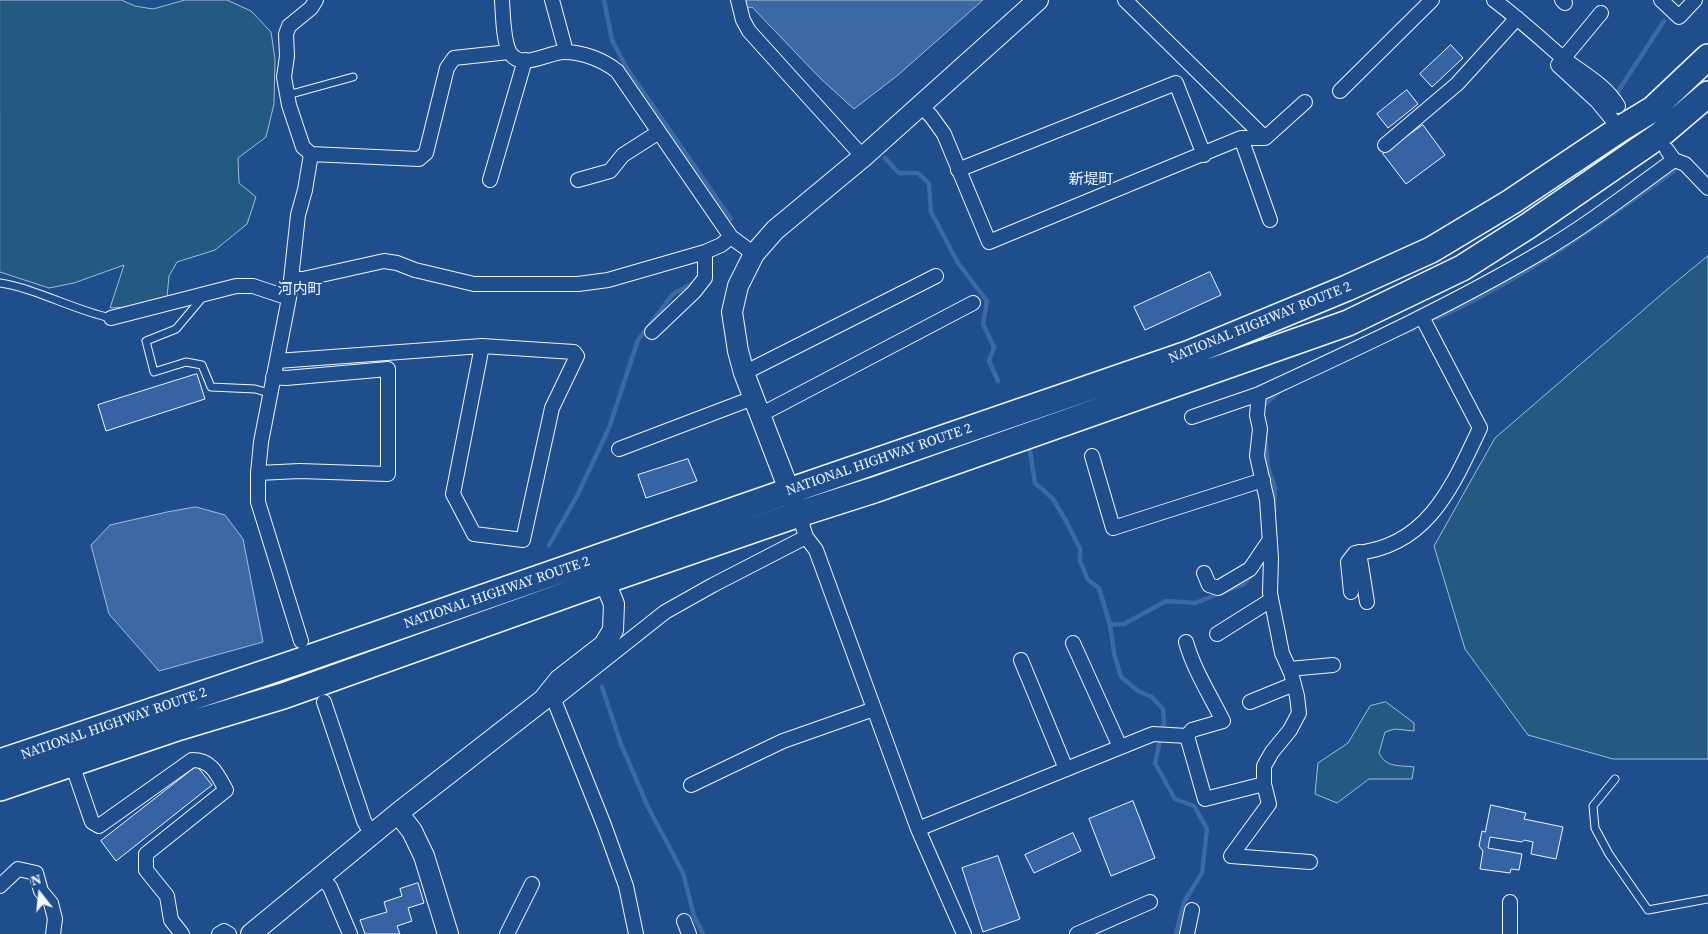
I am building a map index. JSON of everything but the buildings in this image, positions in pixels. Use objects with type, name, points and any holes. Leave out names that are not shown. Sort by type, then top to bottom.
[{"type":"highway","name":"NATIONAL HIGHWAY ROUTE 2","points":[[0,762],[294,664],[789,491],[1190,354],[1347,288],[1431,250],[1511,202],[1619,118],[1653,109],[1708,57]]},
{"type":"highway","name":"NATIONAL HIGHWAY ROUTE 2","points":[[0,788],[180,727],[283,696],[606,581],[874,490],[1348,323],[1462,268],[1520,231],[1660,135],[1708,94]]},
{"type":"street","points":[[316,0],[311,8],[289,26],[286,34],[287,56],[284,77],[303,147],[311,154],[419,159],[426,153],[447,68],[454,58],[509,52]]},
{"type":"street","points":[[502,0],[504,30],[509,52],[516,58],[525,60],[565,52],[582,54],[608,63],[617,71],[731,237],[754,254]]},
{"type":"street","points":[[552,0],[565,52]]},
{"type":"street","points":[[738,0],[743,20],[749,31],[863,157]]},
{"type":"street","points":[[964,934],[918,829],[816,550],[806,537],[799,514],[744,373],[738,351],[732,312],[738,286],[754,254],[775,230],[863,157],[1038,0]]},
{"type":"street","points":[[1125,0],[1265,138]]},
{"type":"street","points":[[1340,91],[1432,0]]},
{"type":"street","points":[[1661,0],[1679,17],[1695,0]]},
{"type":"street","points":[[1503,2],[1518,18],[1565,59],[1611,95],[1619,118]]},
{"type":"street","points":[[1601,13],[1565,59],[1558,65],[1597,101],[1619,118]]},
{"type":"street","points":[[1385,145],[1457,84],[1518,18]]},
{"type":"street","points":[[490,180],[525,60]]},
{"type":"street","points":[[958,170],[1176,83],[1204,155]]},
{"type":"street","points":[[921,106],[944,134],[988,242],[1242,138],[1265,138],[1304,102]]},
{"type":"street","points":[[578,180],[610,171],[623,155],[660,132]]},
{"type":"street","points":[[1242,138],[1270,220]]},
{"type":"street","points":[[301,641],[258,502],[258,473],[261,442],[292,279],[298,215],[305,190],[311,154]]},
{"type":"street","points":[[1192,417],[1259,394],[1422,317],[1573,232],[1670,155],[1685,164],[1708,188]]},
{"type":"street","points":[[292,279],[303,279],[384,261],[397,263],[415,270],[460,282],[474,284],[578,284],[608,280],[705,252],[721,245],[731,237]]},
{"type":"street","points":[[652,332],[694,292],[705,278],[705,252]]},
{"type":"street","points":[[744,373],[936,276]]},
{"type":"street","points":[[111,318],[236,286],[253,286],[289,298]]},
{"type":"street","points":[[620,449],[757,406],[973,303]]},
{"type":"street","points":[[1351,592],[1348,562],[1355,553],[1373,551],[1396,542],[1420,527],[1453,484],[1480,428],[1422,317]]},
{"type":"street","points":[[277,360],[482,346],[574,352],[577,356],[552,408],[523,540],[474,534],[453,494],[482,346]]},
{"type":"street","points":[[258,473],[300,470],[388,474],[388,369],[286,378],[273,377]]},
{"type":"street","points":[[1259,394],[1256,414],[1260,429],[1257,456],[1267,500],[1271,558],[1271,600],[1282,653],[1294,684],[1299,713],[1290,730],[1272,752],[1264,766],[1264,784],[1269,804],[1231,856],[1310,862]]},
{"type":"street","points":[[1092,456],[1114,528],[1263,480]]},
{"type":"street","points":[[251,934],[398,814],[665,612],[806,537]]},
{"type":"street","points":[[1204,573],[1209,585],[1218,588],[1250,569],[1269,542]]},
{"type":"street","points":[[1359,552],[1367,602]]},
{"type":"street","points":[[549,700],[559,680],[604,645],[613,630],[614,604],[596,558]]},
{"type":"street","points":[[1217,634],[1271,600]]},
{"type":"street","points":[[1186,642],[1192,663],[1223,721],[1192,730],[1187,736]]},
{"type":"street","points":[[1073,643],[1120,747]]},
{"type":"street","points":[[1021,660],[1066,769]]},
{"type":"street","points":[[1289,669],[1333,665]]},
{"type":"street","points":[[1250,702],[1294,684]]},
{"type":"street","points":[[549,700],[604,825],[626,886],[636,934]]},
{"type":"street","points":[[324,702],[364,821],[372,835]]},
{"type":"street","points":[[691,785],[783,742],[874,709]]},
{"type":"street","points":[[918,829],[1120,747],[1160,734],[1187,736]]},
{"type":"street","points":[[1187,736],[1205,800],[1264,784]]},
{"type":"street","points":[[72,764],[92,822],[99,826],[192,760],[202,760],[214,769],[226,790],[146,854],[146,870],[167,896],[170,920],[182,934]]},
{"type":"street","points":[[398,814],[412,831],[424,856],[448,934]]},
{"type":"street","points":[[0,886],[18,869],[36,873],[40,891],[51,903],[55,919],[53,934]]},
{"type":"street","points":[[321,877],[330,887],[350,934]]},
{"type":"street","points":[[507,934],[532,884]]},
{"type":"street","points":[[1077,934],[1150,902]]},
{"type":"street","points":[[1510,902],[1510,934]]},
{"type":"street","points":[[1187,934],[1192,910]]},
{"type":"street","points":[[219,934],[224,931],[228,934]]},
{"type":"lane","points":[[287,93],[295,93],[353,76]]},
{"type":"lane","points":[[0,283],[31,291],[93,314],[111,318]]},
{"type":"lane","points":[[206,294],[195,304],[176,329],[146,340],[154,372],[186,362],[202,364],[211,387],[255,389],[270,393]]},
{"type":"lane","points":[[1615,779],[1593,806],[1595,828],[1609,854],[1648,910],[1708,899]]},
{"type":"shaded area","points":[[0,0],[121,0],[135,6],[153,9],[185,0],[227,0],[251,11],[271,32],[275,59],[274,104],[266,137],[238,158],[239,183],[256,197],[247,224],[215,250],[177,262],[169,276],[167,297],[129,307],[110,308],[124,265],[74,283],[49,288],[0,272]]},
{"type":"shaded area","points":[[745,0],[983,0],[898,75],[854,109],[820,78],[752,7],[744,9]]},
{"type":"shaded area","points":[[1708,256],[1708,759],[1613,759],[1528,735],[1465,649],[1434,546],[1495,438]]},
{"type":"shaded area","points":[[196,507],[225,515],[243,539],[263,642],[159,671],[109,614],[91,545],[110,525]]},
{"type":"shaded area","points":[[1386,702],[1414,723],[1414,731],[1395,729],[1385,732],[1379,753],[1389,763],[1398,766],[1414,767],[1412,779],[1369,779],[1337,803],[1315,794],[1318,763],[1348,743],[1370,706]]},
{"type":"waterway","points":[[604,0],[612,40],[626,67],[731,219]]},
{"type":"waterway","points":[[1617,93],[1664,21]]},
{"type":"waterway","points":[[885,158],[899,173],[918,173],[929,184],[931,212],[958,263],[987,301],[983,324],[994,347],[989,361],[998,381]]},
{"type":"waterway","points":[[1437,318],[1499,287],[1529,269],[1588,231],[1674,171]]},
{"type":"waterway","points":[[549,545],[577,496],[609,428],[638,340],[673,294],[692,284]]},
{"type":"waterway","points":[[1401,334],[1414,329]]},
{"type":"waterway","points":[[1263,409],[1263,406],[1281,390]]},
{"type":"waterway","points":[[1265,434],[1268,467],[1275,488],[1274,513]]},
{"type":"waterway","points":[[1029,444],[1035,483],[1053,499],[1080,549],[1080,561],[1088,580],[1099,588],[1110,625],[1114,653],[1121,677],[1138,691],[1152,697],[1163,709],[1164,722],[1155,763],[1175,799],[1194,806],[1207,829],[1202,873],[1184,902],[1176,934]]},
{"type":"waterway","points":[[1110,625],[1124,624],[1166,601],[1195,603],[1244,584],[1252,574]]},
{"type":"waterway","points":[[602,687],[621,744],[648,807],[683,873],[694,916],[703,934]]},
{"type":"district","name":"新堤町","points":[[1091,180]]},
{"type":"district","name":"河内町","points":[[300,290]]}]
